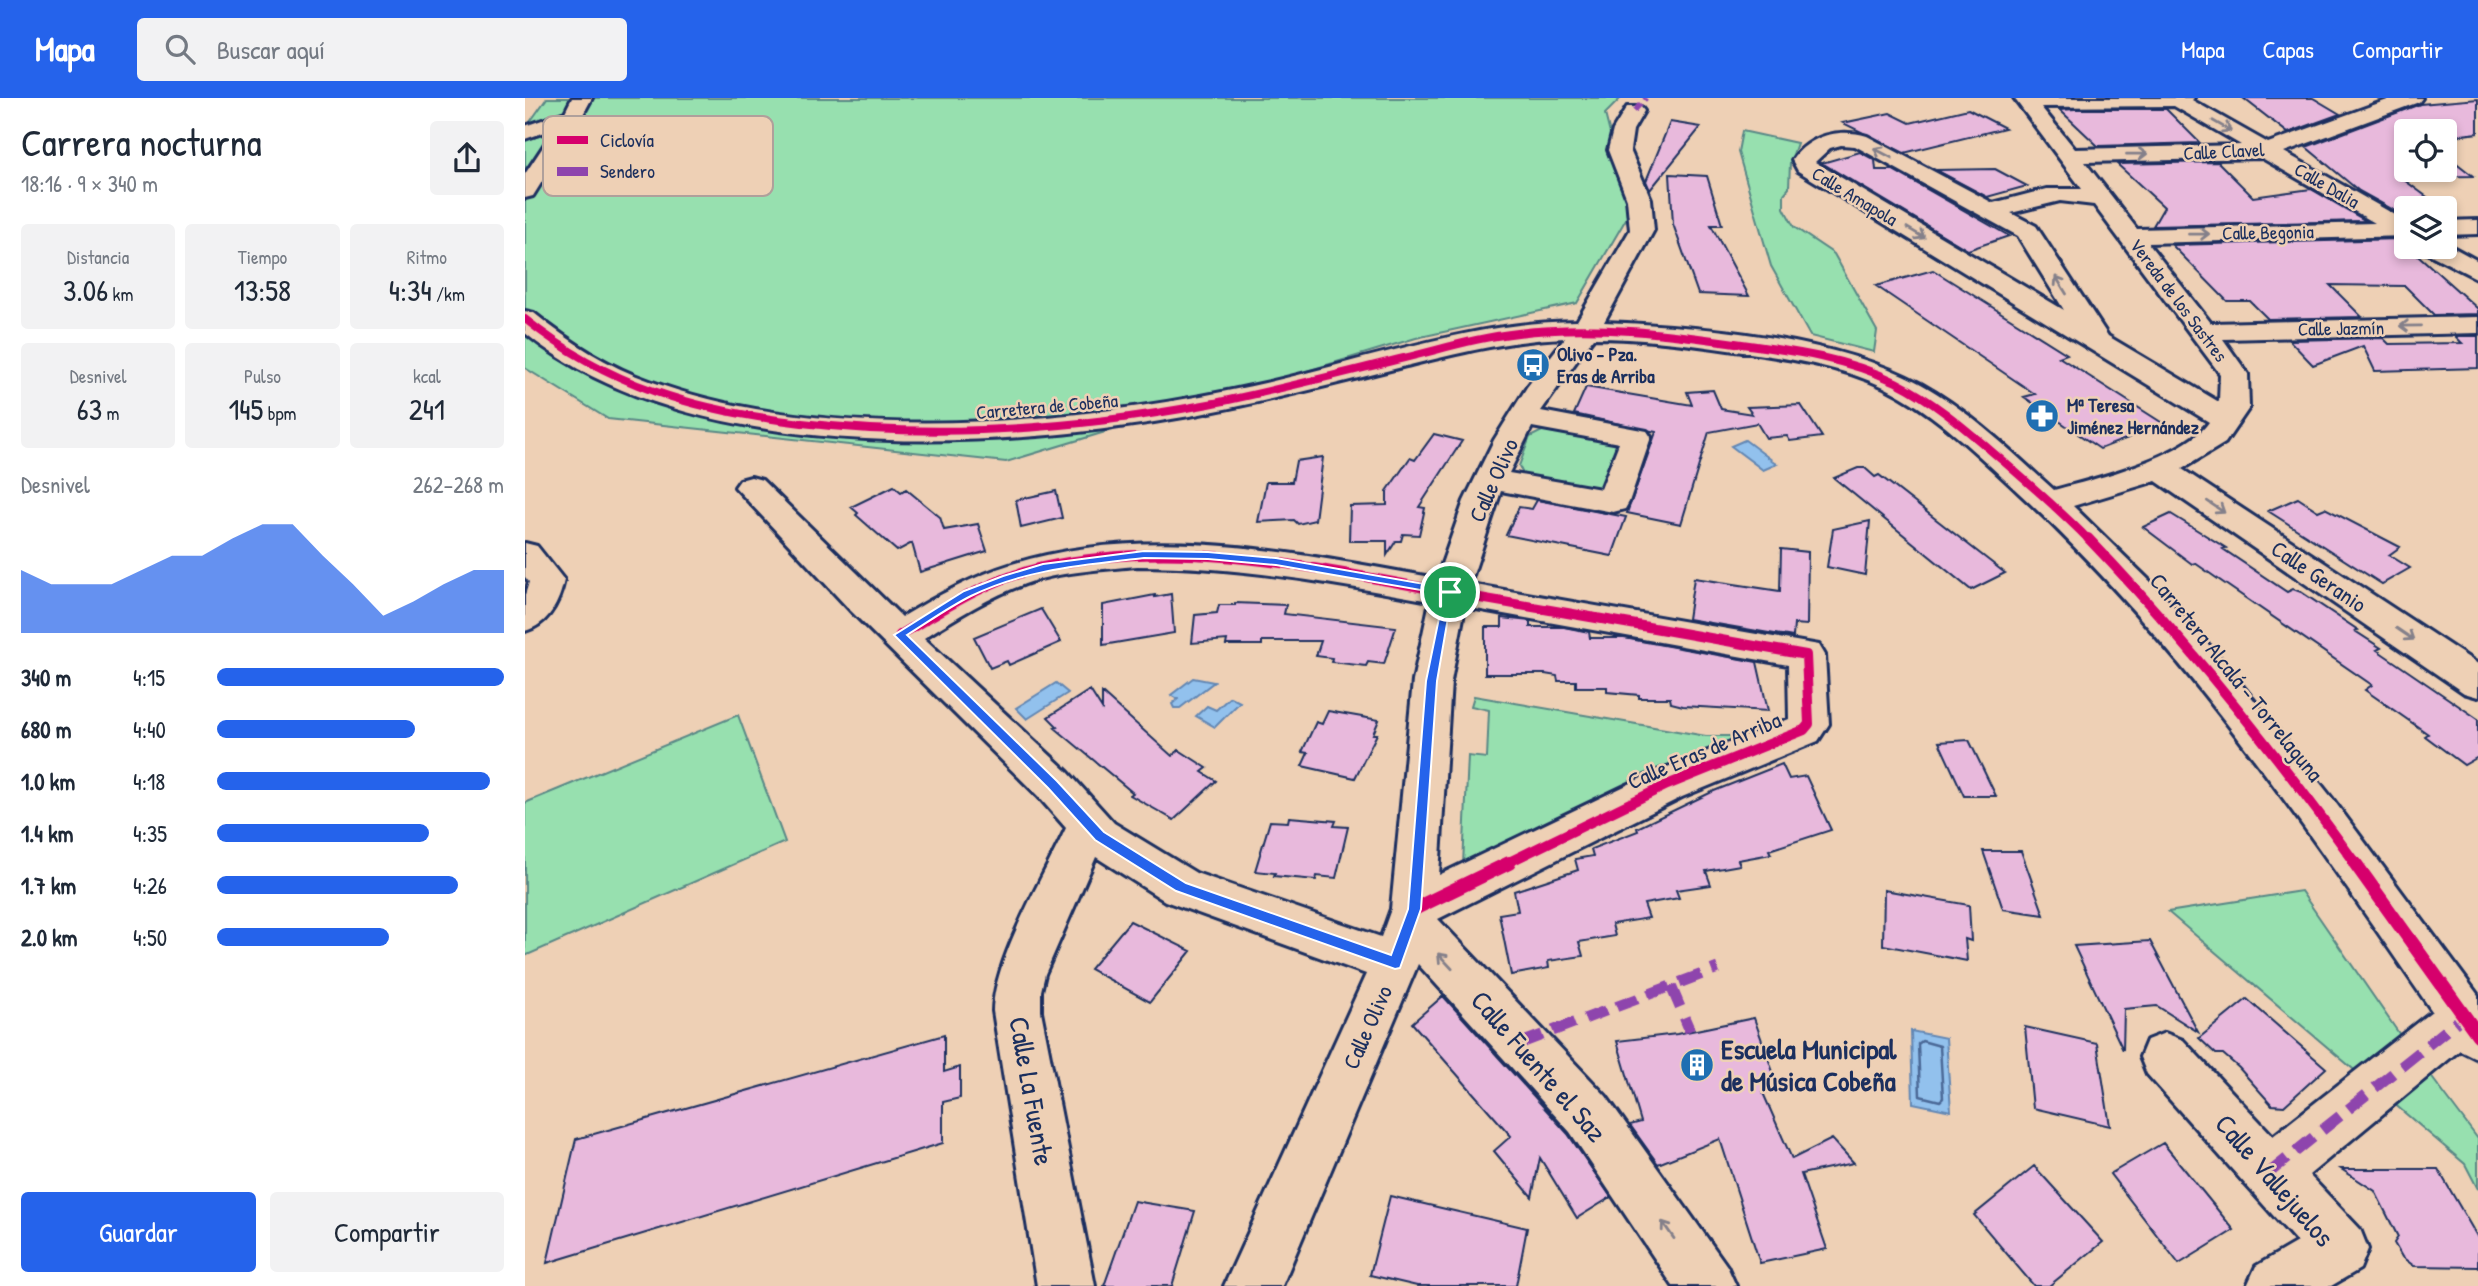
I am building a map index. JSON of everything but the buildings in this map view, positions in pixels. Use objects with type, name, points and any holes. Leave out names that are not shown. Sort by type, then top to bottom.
[{"type":"street","name":"Calle Clavel","points":[[2069,156],[2266,151],[2412,98]]},
{"type":"street","name":"Calle Dalia","points":[[2179,99],[2394,224]]},
{"type":"street","points":[[2025,100],[2179,99]]},
{"type":"street","name":"Vereda de los Sastres","points":[[2025,100],[2204,331],[2234,374],[2234,408],[2226,419]]},
{"type":"street","points":[[560,116],[578,107]]},
{"type":"street","name":"Calle Olivo","points":[[1253,1286],[1407,932],[1431,681],[1450,592],[1489,479],[1522,416],[1586,329],[1642,230],[1639,199],[1619,150],[1623,130],[1634,111]]},
{"type":"street","points":[[525,133],[543,124]]},
{"type":"street","name":"Calle Amapola","points":[[2098,342],[2027,231],[1860,140],[1825,140],[1803,160],[1806,166],[1818,173],[2098,342],[2226,419]]},
{"type":"street","points":[[525,191],[543,162]]},
{"type":"street","points":[[1991,211],[2056,193],[2072,192],[2104,200]]},
{"type":"street","points":[[2457,228],[2478,228]]},
{"type":"street","name":"Calle Begonia","points":[[2131,236],[2394,230]]},
{"type":"street","points":[[2456,259],[2478,271]]},
{"type":"street","name":"Carretera de Cobeña","points":[[525,319],[577,359],[601,371],[644,388],[700,405],[745,416],[834,427],[943,431],[1019,428],[1134,416],[1262,392],[1482,339],[1527,332],[1586,329]]},
{"type":"street","name":"Calle Jazmín","points":[[2204,331],[2478,324]]},
{"type":"street","name":"Carretera Alcalá - Torrelaguna","points":[[1586,329],[1720,340],[1811,355],[1865,370],[1909,389],[1947,414],[2050,500],[2162,613],[2291,773],[2471,1026]]},
{"type":"street","points":[[1489,479],[1613,502],[1636,437],[1522,416]]},
{"type":"street","points":[[2050,500],[2090,492],[2160,469],[2214,436],[2226,419]]},
{"type":"street","name":"Calle Geranio","points":[[2160,469],[2478,683]]},
{"type":"street","points":[[751,487],[1053,784],[1099,836],[1181,887],[1407,932]]},
{"type":"street","points":[[525,554],[542,572],[547,580],[547,589],[525,618]]},
{"type":"street","points":[[900,635],[968,593],[1007,578],[1043,567],[1144,555],[1208,556],[1276,562],[1450,592]]},
{"type":"street","name":"Calle Eras de Arriba","points":[[1407,932],[1667,785],[1804,730],[1809,724],[1806,655],[1450,592]]},
{"type":"street","name":"Calle La Fuente","points":[[1066,1286],[1017,1011],[1017,991],[1021,974],[1089,825]]},
{"type":"street","name":"Calle Fuente el Saz","points":[[1407,932],[1588,1114],[1707,1286]]},
{"type":"street","points":[[2269,1173],[2471,1026]]},
{"type":"street","name":"Calle Vallejuelos","points":[[2165,1057],[2340,1249],[2276,1286]]},
{"type":"green space","points":[[547,98],[1621,98],[1605,114],[1630,212],[1577,303],[1416,338],[1006,462],[608,419],[525,368],[525,129]]},
{"type":"green space","points":[[1742,131],[1797,143],[1790,163],[1789,188],[1784,194],[1784,208],[1794,227],[1834,254],[1877,331],[1874,352],[1810,336],[1771,266],[1738,152]]},
{"type":"green space","points":[[1544,430],[1612,442],[1619,448],[1601,489],[1523,474],[1519,466],[1530,437]]},
{"type":"green space","points":[[1474,696],[1706,736],[1738,736],[1740,741],[1463,865],[1468,756],[1487,758],[1489,710],[1471,706]]},
{"type":"green space","points":[[738,715],[785,842],[525,956],[525,803]]},
{"type":"green space","points":[[2301,891],[2400,1035],[2478,1139],[2478,1189],[2465,1164],[2168,912]]},
{"type":"water","points":[[1745,440],[1777,464],[1763,470],[1731,446]]},
{"type":"water","points":[[1193,678],[1214,682],[1180,708],[1174,708],[1172,704],[1178,699],[1171,695]]},
{"type":"water","points":[[1056,683],[1068,693],[1027,719],[1016,708]]},
{"type":"water","points":[[1230,697],[1240,702],[1215,727],[1196,716],[1207,706],[1216,710]]},
{"type":"water","points":[[1911,1031],[1946,1038],[1951,1111],[1913,1103]]},
{"type":"marked path","points":[[1634,111],[1646,98]]},
{"type":"marked path","points":[[1521,1043],[1718,968]]},
{"type":"marked path","points":[[1671,986],[1690,1031]]},
{"type":"marked path","points":[[2269,1173],[2464,1016]]},
{"type":"cycle path","points":[[525,319],[578,358],[638,387],[669,397],[766,419],[870,429],[973,430],[1128,417],[1236,398],[1488,338],[1544,330],[1631,331],[1689,336],[1809,355],[1872,372],[1911,390],[1963,427],[2080,530],[2144,596],[2262,737],[2478,1035]]},
{"type":"cycle path","points":[[900,635],[986,587],[1042,567],[1089,559],[1185,555],[1327,570],[1806,655],[1809,724],[1804,730],[1667,785],[1414,909]]},
{"type":"place","name":"Olivo - Pza. Eras de Arriba","points":[[1533,365]]},
{"type":"place","name":"Mª Teresa Jiménez Hernández","points":[[2042,416]]},
{"type":"place","name":"Escuela Municipal de Música Cobeña","points":[[1697,1065]]},
{"type":"route","points":[[1144,555],[1208,556],[1276,562],[1332,569],[1450,592],[1431,681],[1414,909],[1395,963],[1181,887],[1099,836],[1053,784],[900,635],[968,593],[1007,578],[1043,567],[1144,555]]}]
